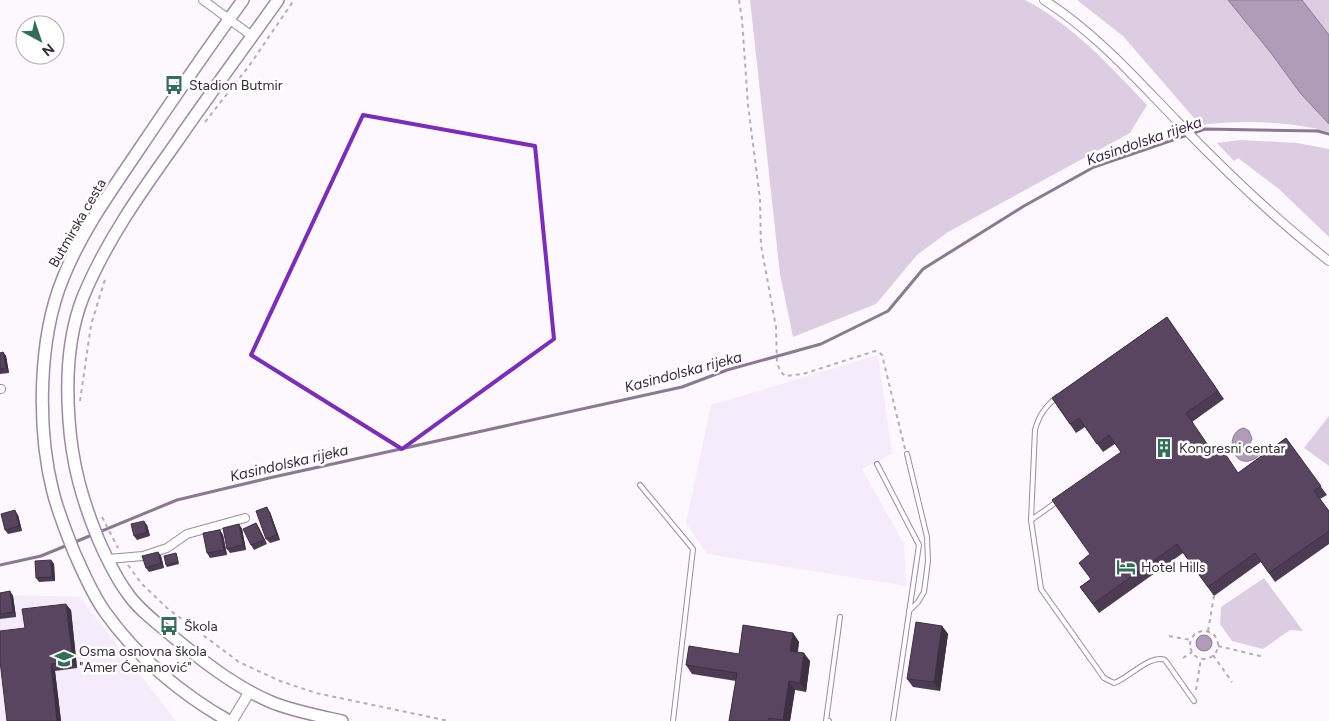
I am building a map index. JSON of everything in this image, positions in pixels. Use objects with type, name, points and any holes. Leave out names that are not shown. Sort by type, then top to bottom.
[{"type":"main road","name":"Butmirska cesta","points":[[230,721],[189,696],[158,670],[105,613],[92,592],[63,524],[53,493],[44,438],[43,374],[46,337],[54,302],[73,254],[96,214],[242,0]]},
{"type":"main road","points":[[278,0],[131,206],[103,254],[82,299],[72,336],[68,407],[74,462],[80,491],[94,514],[106,555],[128,595],[204,661],[250,691],[272,702],[342,721]]},
{"type":"street","points":[[203,0],[252,36]]},
{"type":"street","points":[[1044,0],[1081,26],[1105,47],[1225,171],[1329,261]]},
{"type":"street","points":[[106,555],[123,558],[143,556],[167,548],[187,534],[245,518]]},
{"type":"street","points":[[230,721],[250,691]]},
{"type":"lane","points":[[1063,393],[1044,409],[1038,418],[1035,430],[1031,520],[1041,590],[1104,678],[1114,683],[1153,659],[1160,658],[1165,660],[1194,701]]},
{"type":"lane","points":[[907,454],[927,537],[928,562],[924,592],[909,611]]},
{"type":"lane","points":[[877,464],[919,545],[892,721]]},
{"type":"lane","points":[[640,486],[693,549],[673,721]]},
{"type":"lane","points":[[1031,520],[1062,498]]},
{"type":"lane","points":[[827,721],[840,617]]},
{"type":"path","points":[[205,122],[249,66],[294,0]]},
{"type":"path","points":[[739,0],[748,105],[760,198],[761,245],[776,327],[777,362],[780,371],[785,376],[803,374],[875,351],[879,352],[882,355],[907,454]]},
{"type":"path","points":[[80,409],[90,326],[106,273]]},
{"type":"path","points":[[94,514],[104,521],[123,558],[141,583],[167,608],[238,662],[280,681],[316,692],[449,721]]},
{"type":"path","points":[[1208,631],[1214,596]]},
{"type":"path","points":[[1200,631],[1208,631],[1216,637],[1218,646],[1213,655],[1201,658],[1192,652],[1191,640],[1200,631]]},
{"type":"path","points":[[1170,636],[1191,640]]},
{"type":"path","points":[[1218,646],[1264,657]]},
{"type":"path","points":[[1182,658],[1192,652]]},
{"type":"path","points":[[1213,655],[1232,682]]},
{"type":"path","points":[[1194,701],[1201,658]]},
{"type":"highlighted area","points":[[363,115],[535,146],[554,339],[402,449],[251,355]]},
{"type":"shaded area","points":[[750,0],[1025,0],[1043,10],[1075,34],[1105,61],[1147,105],[1130,133],[948,232],[917,255],[876,304],[793,337],[780,274]]},
{"type":"shaded area","points":[[1077,0],[1228,0],[1301,94],[1329,124],[1329,132],[1314,128],[1265,122],[1231,122],[1200,125],[1123,36]]},
{"type":"shaded area","points":[[1228,0],[1302,0],[1329,35],[1329,124],[1301,94]]},
{"type":"shaded area","points":[[1302,0],[1329,0],[1329,35]]},
{"type":"shaded area","points":[[1240,140],[1297,143],[1329,149],[1329,237],[1279,189],[1238,158],[1234,161],[1217,143]]},
{"type":"shaded area","points":[[878,355],[892,454],[862,469],[904,544],[906,586],[707,554],[686,523],[711,405]]},
{"type":"shaded area","points":[[1329,416],[1329,466],[1304,448]]},
{"type":"shaded area","points":[[1244,428],[1249,431],[1252,439],[1249,445],[1242,449],[1242,453],[1248,453],[1255,446],[1260,447],[1261,450],[1257,457],[1246,461],[1240,460],[1236,456],[1232,443],[1237,431]]},
{"type":"shaded area","points":[[1264,578],[1303,631],[1290,630],[1263,649],[1232,641],[1220,624],[1221,607]]},
{"type":"shaded area","name":"Osma osnovna škola \"Amer Ćenanović\"","points":[[18,595],[80,597],[176,721],[0,721],[0,597]]},
{"type":"shaded area","points":[[1201,635],[1207,635],[1212,640],[1210,649],[1201,651],[1196,646],[1196,640]]},
{"type":"building","points":[[1167,317],[1218,391],[1186,413],[1214,454],[1222,449],[1238,473],[1286,438],[1321,486],[1314,491],[1329,511],[1329,531],[1269,573],[1255,553],[1208,587],[1177,544],[1093,604],[1080,587],[1091,579],[1079,563],[1090,554],[1052,500],[1121,452],[1109,435],[1097,444],[1079,418],[1070,424],[1052,398]]},
{"type":"building","points":[[3,352],[6,368],[0,369],[0,353]]},
{"type":"building","points":[[267,507],[277,535],[266,539],[256,511]]},
{"type":"building","points":[[15,510],[19,526],[5,530],[1,514]]},
{"type":"building","points":[[144,521],[147,532],[134,536],[131,524]]},
{"type":"building","points":[[256,523],[264,540],[251,545],[243,529]]},
{"type":"building","points":[[239,524],[243,545],[227,549],[223,528]]},
{"type":"building","points":[[220,530],[224,550],[207,553],[203,533]]},
{"type":"building","points":[[158,552],[161,563],[146,568],[142,556]]},
{"type":"building","points":[[176,553],[178,562],[166,565],[164,556]]},
{"type":"building","points":[[51,560],[52,577],[36,578],[35,561]]},
{"type":"building","points":[[10,591],[13,612],[0,614],[0,593]]},
{"type":"building","points":[[66,604],[73,662],[51,664],[57,721],[7,721],[0,661],[0,631],[25,628],[22,609]]},
{"type":"building","points":[[916,622],[942,626],[934,682],[907,679]]},
{"type":"building","points":[[743,625],[793,633],[790,651],[804,653],[800,683],[789,681],[783,720],[769,718],[768,721],[729,721],[737,673],[686,665],[689,646],[739,654]]},
{"type":"waterway","name":"Kasindolska rijeka","points":[[0,565],[41,556],[177,500],[682,387],[727,370],[821,344],[888,311],[923,269],[1024,206],[1094,167],[1205,129],[1318,131],[1329,134]]},
{"type":"place","name":"Stadion Butmir","points":[[174,85]]},
{"type":"place","name":"Kongresni centar","points":[[1164,448]]},
{"type":"place","name":"Hotel Hills","points":[[1126,567]]},
{"type":"place","name":"Škola","points":[[169,626]]},
{"type":"place","name":"Osma osnovna škola \"Amer Ćenanović\"","points":[[64,659]]}]
